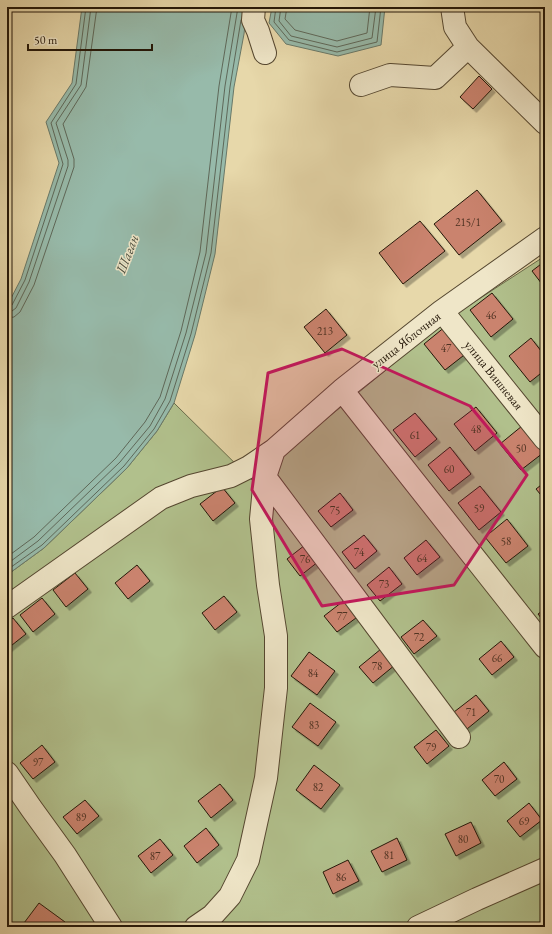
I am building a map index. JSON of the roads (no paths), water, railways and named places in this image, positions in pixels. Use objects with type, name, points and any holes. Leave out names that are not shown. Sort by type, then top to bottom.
[{"type":"street","points":[[254,7],[253,20],[265,53]]},
{"type":"street","points":[[452,7],[455,27],[468,47],[545,124]]},
{"type":"street","points":[[361,85],[390,75],[435,78],[468,47]]},
{"type":"street","name":"улица Яблочная","points":[[7,607],[160,498],[191,486],[231,476],[249,467],[274,450],[342,390],[442,311],[545,238]]},
{"type":"street","name":"улица Вишневая","points":[[442,311],[545,439]]},
{"type":"street","points":[[342,390],[545,647]]},
{"type":"street","points":[[196,927],[212,916],[230,896],[248,860],[266,778],[276,688],[276,636],[260,519],[265,477],[274,450]]},
{"type":"street","points":[[265,477],[459,737]]},
{"type":"street","points":[[7,773],[65,855],[111,927]]},
{"type":"street","points":[[418,927],[545,869]]},
{"type":"water","name":"Шаған","points":[[82,7],[247,7],[244,34],[234,87],[215,254],[195,335],[174,403],[157,431],[127,468],[44,548],[7,575],[7,306],[21,279],[59,163],[46,122],[72,83]]},
{"type":"water","points":[[272,7],[385,7],[381,45],[338,56],[286,44],[269,23]]}]
